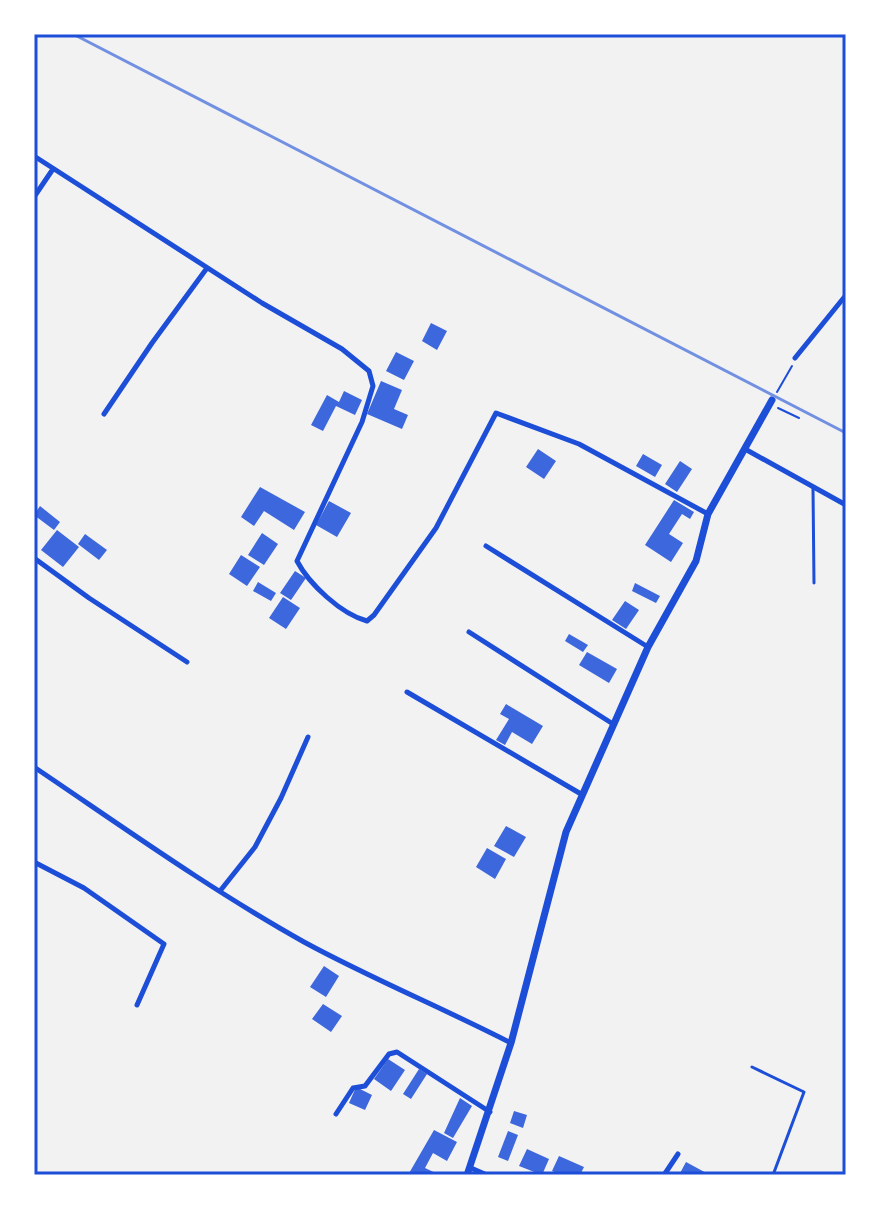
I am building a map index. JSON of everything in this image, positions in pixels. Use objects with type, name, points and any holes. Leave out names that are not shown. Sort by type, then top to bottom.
[{"type":"street","points":[[34,156],[207,268],[342,349],[369,371],[373,386],[362,422],[297,561],[308,579],[322,593],[359,619],[367,621],[374,615],[436,528],[496,413],[579,444],[708,514]]},
{"type":"street","points":[[34,197],[53,169]]},
{"type":"street","points":[[104,414],[207,268]]},
{"type":"street","points":[[795,358],[846,295]]},
{"type":"street","points":[[487,1175],[469,1171],[511,1043],[566,832],[648,647],[696,561],[708,514],[771,402]]},
{"type":"street","points":[[745,449],[846,505]]},
{"type":"street","points":[[486,546],[648,647]]},
{"type":"street","points":[[34,558],[187,662]]},
{"type":"street","points":[[469,632],[613,724]]},
{"type":"street","points":[[407,692],[581,794]]},
{"type":"street","points":[[220,891],[255,847],[308,737]]},
{"type":"street","points":[[34,767],[220,891],[302,940],[377,980],[511,1043]]},
{"type":"street","points":[[34,862],[84,888],[164,944],[137,1005]]},
{"type":"street","points":[[336,1114],[353,1088],[365,1086],[389,1054],[397,1052],[490,1112]]},
{"type":"street","points":[[664,1175],[678,1154]]},
{"type":"lane","points":[[813,488],[814,583]]},
{"type":"lane","points":[[752,1067],[804,1092],[773,1175]]},
{"type":"path","points":[[781,386],[795,358]]},
{"type":"path","points":[[771,402],[799,418]]},
{"type":"building","points":[[431,323],[447,331],[437,350],[422,341]]},
{"type":"building","points":[[396,352],[414,361],[404,380],[386,371]]},
{"type":"building","points":[[381,381],[402,390],[394,409],[408,415],[402,429],[367,414]]},
{"type":"building","points":[[344,391],[362,400],[355,415],[336,406],[323,431],[311,425],[327,395],[339,402]]},
{"type":"building","points":[[538,449],[556,461],[544,479],[526,467]]},
{"type":"building","points":[[643,454],[662,465],[655,477],[636,466]]},
{"type":"building","points":[[680,461],[692,469],[677,492],[665,484]]},
{"type":"building","points":[[260,487],[305,512],[294,530],[264,511],[254,526],[241,517]]},
{"type":"building","points":[[674,500],[694,512],[690,519],[682,514],[669,534],[683,543],[671,562],[645,545]]},
{"type":"building","points":[[329,501],[351,513],[337,537],[316,525]]},
{"type":"building","points":[[40,506],[60,522],[54,530],[34,515]]},
{"type":"building","points":[[57,530],[79,547],[63,567],[41,550]]},
{"type":"building","points":[[262,533],[278,544],[264,565],[248,555]]},
{"type":"building","points":[[85,534],[107,550],[99,560],[78,544]]},
{"type":"building","points":[[241,555],[260,567],[247,586],[229,574]]},
{"type":"building","points":[[295,571],[306,578],[291,600],[280,593]]},
{"type":"building","points":[[258,582],[276,593],[271,601],[253,591]]},
{"type":"building","points":[[635,583],[660,596],[656,603],[632,591]]},
{"type":"building","points":[[283,597],[300,608],[286,629],[269,618]]},
{"type":"building","points":[[625,601],[639,610],[626,629],[612,620]]},
{"type":"building","points":[[569,634],[588,645],[583,652],[565,641]]},
{"type":"building","points":[[587,652],[617,669],[609,683],[579,665]]},
{"type":"building","points":[[506,704],[543,726],[532,744],[512,732],[505,745],[496,740],[509,719],[500,714]]},
{"type":"building","points":[[506,826],[526,837],[514,857],[494,846]]},
{"type":"building","points":[[487,848],[506,859],[495,879],[476,867]]},
{"type":"building","points":[[324,966],[339,976],[326,997],[310,987]]},
{"type":"building","points":[[323,1004],[342,1016],[331,1032],[312,1019]]},
{"type":"building","points":[[388,1059],[405,1070],[391,1091],[374,1079]]},
{"type":"building","points":[[419,1069],[427,1074],[411,1099],[403,1094]]},
{"type":"building","points":[[356,1087],[372,1095],[365,1110],[349,1103]]},
{"type":"building","points":[[460,1098],[472,1106],[453,1138],[444,1133]]},
{"type":"building","points":[[514,1111],[527,1115],[523,1128],[510,1123]]},
{"type":"building","points":[[434,1130],[457,1142],[447,1161],[433,1153],[425,1168],[440,1175],[408,1175]]},
{"type":"building","points":[[508,1131],[518,1135],[508,1161],[498,1157]]},
{"type":"building","points":[[527,1149],[549,1159],[542,1175],[519,1166]]},
{"type":"building","points":[[559,1156],[584,1167],[580,1175],[561,1175],[552,1171]]},
{"type":"building","points":[[686,1162],[710,1175],[679,1175]]},
{"type":"railway","points":[[73,34],[846,433]]}]
